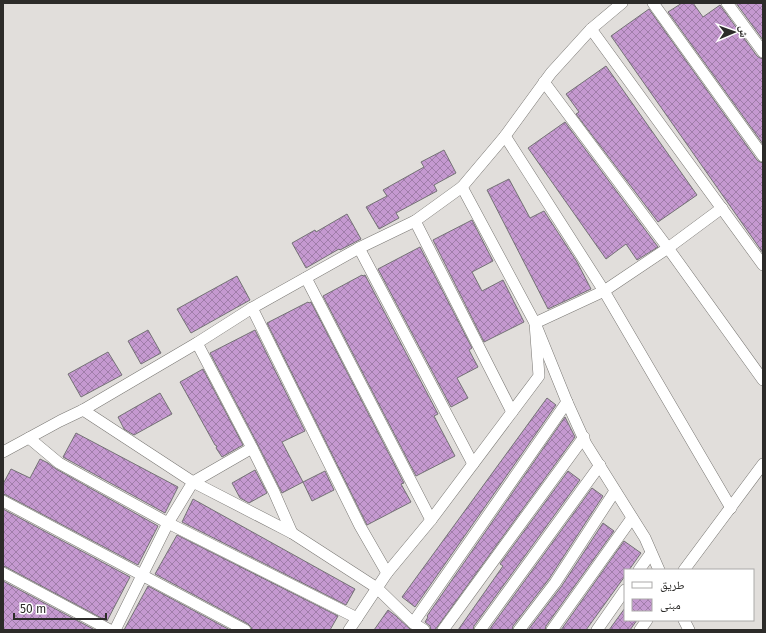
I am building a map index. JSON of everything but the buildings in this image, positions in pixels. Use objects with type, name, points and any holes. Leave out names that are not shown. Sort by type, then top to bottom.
[{"type":"street","points":[[3,452],[83,410],[197,343],[252,308],[359,248],[415,221],[462,187],[505,136],[551,72],[591,29],[622,3]]},
{"type":"street","points":[[653,3],[763,156]]},
{"type":"street","points":[[727,3],[763,52]]},
{"type":"street","points":[[591,29],[763,265]]},
{"type":"street","points":[[544,82],[668,248],[763,380]]},
{"type":"street","points":[[505,136],[604,291],[731,508]]},
{"type":"street","points":[[462,187],[535,323],[584,437],[615,491],[645,538],[659,569]]},
{"type":"street","points":[[535,323],[604,291],[668,248],[722,208]]},
{"type":"street","points":[[415,221],[512,412]]},
{"type":"street","points":[[359,248],[473,464]]},
{"type":"street","points":[[306,278],[431,520]]},
{"type":"street","points":[[252,308],[360,526],[387,573]]},
{"type":"street","points":[[349,630],[387,573],[431,520],[540,376],[535,323]]},
{"type":"street","points":[[197,343],[252,448],[292,533]]},
{"type":"street","points":[[413,623],[568,402]]},
{"type":"street","points":[[83,410],[193,482],[292,533],[377,588],[413,623],[424,630]]},
{"type":"street","points":[[443,630],[584,437]]},
{"type":"street","points":[[29,438],[59,463],[168,523],[357,618]]},
{"type":"street","points":[[115,630],[168,523],[193,482],[252,448]]},
{"type":"street","points":[[685,569],[763,464]]},
{"type":"street","points":[[480,630],[600,465]]},
{"type":"street","points":[[519,630],[555,583],[615,491]]},
{"type":"street","points":[[3,501],[245,630]]},
{"type":"street","points":[[552,630],[632,518]]},
{"type":"street","points":[[640,569],[651,552]]},
{"type":"street","points":[[3,573],[110,630]]},
{"type":"street","points":[[596,630],[624,591]]},
{"type":"street","points":[[640,630],[646,621]]},
{"type":"street","points":[[684,621],[689,630]]}]
